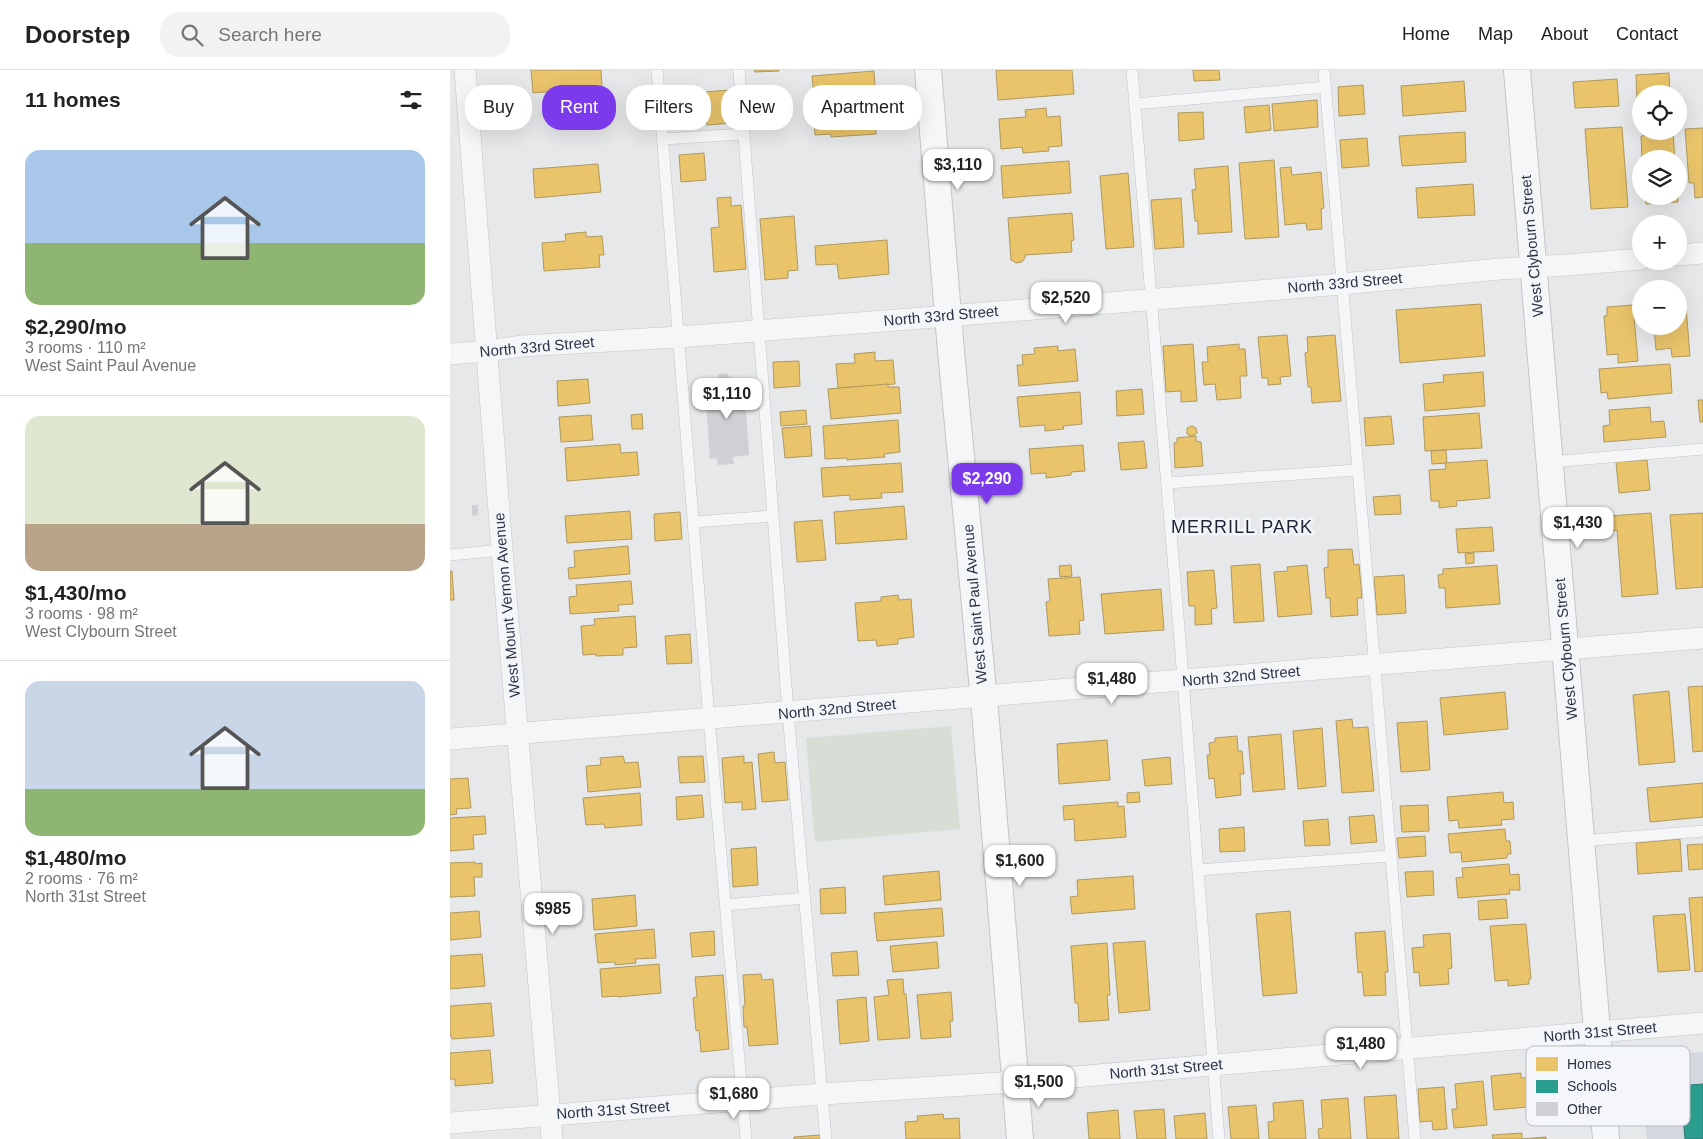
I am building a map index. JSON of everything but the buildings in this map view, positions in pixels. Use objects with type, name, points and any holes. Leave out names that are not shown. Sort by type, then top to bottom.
[{"type":"street","name":"West Mount Vernon Avenue","points":[[466,70],[502,550],[552,1139]]},
{"type":"street","name":"West Saint Paul Avenue","points":[[928,70],[948,316],[984,697],[1020,1139]]},
{"type":"street","name":"West Clybourn Street","points":[[1520,71],[1534,267],[1598,1046]]},
{"type":"street","points":[[1687,255],[1703,253]]},
{"type":"street","name":"North 33rd Street","points":[[450,354],[522,346],[679,337],[1632,260]]},
{"type":"street","name":"North 32nd Street","points":[[450,739],[1703,638]]},
{"type":"street","name":"North 31st Street","points":[[450,1123],[822,1094],[1016,1082],[1703,1023]]},
{"type":"street","name":"West Clybourn Street","points":[[1605,1126],[1606,1139]]},
{"type":"lane","points":[[657,70],[709,719],[746,1139]]},
{"type":"lane","points":[[739,70],[788,712],[826,1139]]},
{"type":"lane","points":[[1132,70],[1219,1139]]},
{"type":"lane","points":[[1324,70],[1415,1139]]},
{"type":"lane","points":[[1135,104],[1326,87]]},
{"type":"lane","points":[[663,139],[743,134]]},
{"type":"lane","points":[[1550,462],[1703,449]]},
{"type":"lane","points":[[1167,483],[1357,470]]},
{"type":"lane","points":[[694,522],[773,516]]},
{"type":"lane","points":[[450,555],[502,550]]},
{"type":"lane","points":[[1581,841],[1703,831]]},
{"type":"lane","points":[[1198,870],[1390,856]]},
{"type":"lane","points":[[726,905],[805,898]]},
{"type":"shaded area","points":[[951,726],[960,829],[815,842],[806,738]]},
{"type":"shaded area","points":[[1703,1052],[1703,1139],[1647,1139],[1646,1126],[1690,1126],[1690,1053]]},
{"type":"district","name":"MERRILL PARK","points":[[1242,527]]}]
